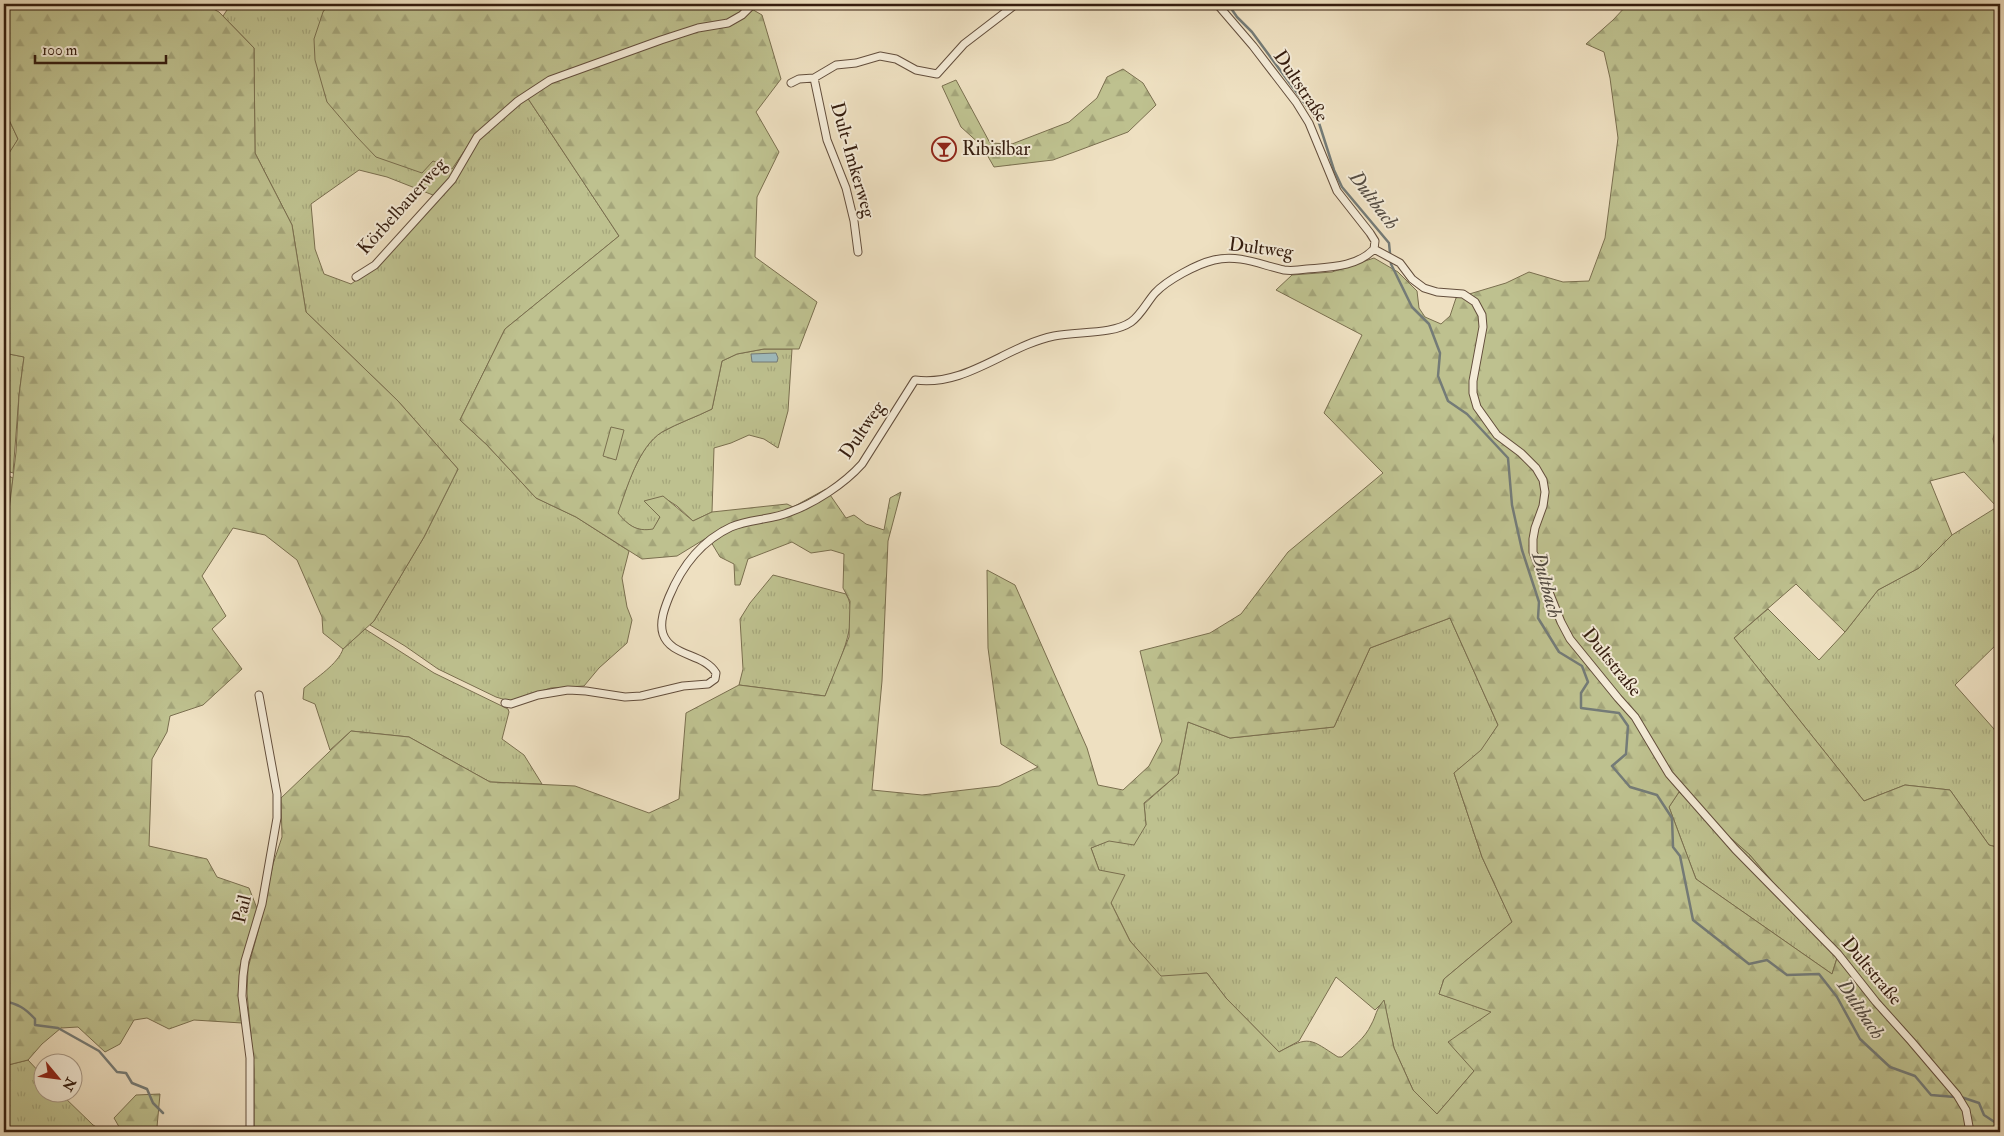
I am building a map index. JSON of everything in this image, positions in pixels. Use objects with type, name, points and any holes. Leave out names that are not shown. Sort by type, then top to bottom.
[{"type":"street","name":"Körbelbauerweg","points":[[356,277],[375,265],[452,180],[477,137],[536,88],[550,80],[661,40],[698,28],[728,23],[742,15],[753,4]]},
{"type":"street","points":[[791,83],[799,79],[814,78],[836,65],[856,63],[880,56],[896,59],[916,70],[937,74],[964,44],[1016,4]]},
{"type":"street","name":"Dultstraße","points":[[1217,4],[1259,53],[1296,102],[1309,123],[1337,191],[1370,233],[1375,241],[1374,249],[1400,263],[1412,279],[1424,288],[1437,292],[1464,294],[1475,302],[1483,327],[1473,381],[1473,393],[1477,407],[1497,434],[1526,458],[1536,468],[1543,480],[1545,492],[1543,506],[1535,528],[1533,552],[1561,622],[1570,639],[1635,717],[1669,774],[1735,849],[1838,954],[1876,1002],[1912,1041],[1966,1110],[1970,1132]]},
{"type":"street","name":"Dult-Imkerweg","points":[[814,78],[827,140],[846,188],[854,221],[858,252]]},
{"type":"street","name":"Dultweg","points":[[505,703],[511,704],[538,695],[568,690],[624,697],[641,696],[683,686],[708,684],[715,679],[716,673],[712,665],[678,650],[670,644],[663,633],[662,619],[666,603],[686,565],[697,552],[731,527],[790,512],[818,498],[853,474],[862,464],[915,380],[925,382],[954,378],[1050,337],[1070,333],[1115,329],[1131,322],[1156,292],[1196,266],[1214,260],[1232,258],[1286,270],[1296,270],[1335,267],[1357,261],[1367,256],[1374,249]]},
{"type":"street","name":"Pail","points":[[250,1132],[250,1058],[242,996],[243,976],[245,960],[262,904],[277,818],[277,794],[259,695]]},
{"type":"green space","points":[[4,4],[204,4],[219,12],[254,48],[255,153],[292,225],[306,312],[398,401],[458,469],[424,537],[374,621],[343,649],[323,633],[322,617],[297,560],[265,535],[233,528],[202,576],[226,616],[212,629],[242,669],[203,705],[170,716],[167,732],[152,759],[149,846],[207,859],[217,877],[249,888],[258,911],[240,968],[242,1023],[194,1020],[169,1029],[147,1018],[134,1020],[120,1044],[105,1052],[78,1027],[61,1028],[42,1044],[28,1060],[4,1066],[4,515],[9,511],[24,357],[4,353],[4,161],[18,139],[4,109]]},
{"type":"green space","points":[[231,4],[329,4],[323,12],[433,161],[475,135],[525,94],[619,236],[505,329],[460,420],[487,445],[536,498],[576,517],[629,551],[622,578],[627,607],[632,620],[627,643],[599,668],[584,686],[551,688],[509,701],[496,697],[438,669],[370,625],[424,537],[458,469],[398,401],[306,312],[292,225],[255,153],[254,48],[223,16]],"holes":[[[359,170],[387,177],[438,197],[378,265],[351,284],[324,274],[315,249],[311,204]]]},
{"type":"green space","points":[[329,4],[743,4],[762,15],[781,79],[756,112],[779,152],[757,197],[755,257],[817,302],[799,349],[764,349],[737,354],[722,361],[712,409],[662,432],[646,447],[634,469],[618,513],[633,527],[647,530],[653,529],[660,517],[644,501],[663,496],[693,521],[712,512],[787,504],[793,507],[826,489],[846,518],[854,515],[866,524],[884,530],[890,498],[901,492],[888,541],[882,681],[872,790],[922,795],[999,786],[1038,767],[1001,744],[988,648],[987,570],[1015,585],[1087,748],[1098,785],[1123,790],[1149,766],[1162,741],[1140,651],[1210,633],[1241,614],[1288,552],[1383,473],[1324,413],[1362,335],[1276,290],[1292,275],[1332,272],[1374,258],[1398,272],[1417,291],[1419,308],[1425,317],[1441,324],[1450,316],[1456,298],[1506,283],[1529,272],[1563,282],[1589,281],[1605,238],[1618,138],[1610,78],[1604,52],[1586,44],[1628,4],[1995,4],[2000,7],[2000,412],[1993,439],[2000,467],[2000,508],[1964,472],[1930,481],[1952,535],[1919,568],[1878,590],[1845,632],[1796,584],[1734,638],[1864,801],[1905,785],[1950,790],[1989,845],[2000,848],[2000,1132],[254,1132],[254,1069],[247,993],[248,968],[262,917],[273,864],[282,837],[281,798],[351,731],[409,737],[490,782],[575,786],[649,813],[679,799],[686,713],[739,685],[825,696],[849,637],[850,601],[843,588],[844,554],[831,550],[811,553],[792,542],[748,559],[740,585],[735,585],[734,564],[720,557],[708,537],[677,556],[642,559],[576,517],[536,498],[487,445],[460,420],[505,329],[619,236],[525,94],[475,135],[452,169],[433,161],[422,173],[376,157],[327,102],[315,60],[314,39],[323,12]],"holes":[[[1450,618],[1498,725],[1481,750],[1454,773],[1482,857],[1512,922],[1444,979],[1439,994],[1491,1012],[1448,1042],[1474,1071],[1437,1114],[1413,1090],[1394,1048],[1384,1000],[1368,1030],[1342,1057],[1338,1057],[1310,1041],[1297,1043],[1279,1052],[1226,998],[1207,973],[1161,976],[1130,941],[1111,903],[1125,875],[1099,870],[1091,848],[1109,841],[1134,845],[1146,825],[1144,803],[1178,774],[1188,722],[1230,738],[1334,727],[1370,648]],[[1679,792],[1750,855],[1837,958],[1832,974],[1696,879],[1669,807]]]},
{"type":"green space","points":[[1123,69],[1143,83],[1156,105],[1128,132],[1053,160],[994,167],[982,146],[961,127],[942,86],[956,80],[990,143],[1012,144],[1069,122],[1097,98],[1107,77]]},
{"type":"green space","points":[[4,109],[18,139],[5,162],[4,161]]},
{"type":"green space","points":[[764,349],[792,349],[788,411],[778,448],[764,439],[749,435],[714,448],[712,512],[693,521],[677,506],[663,497],[645,501],[660,517],[653,530],[637,529],[629,524],[617,513],[629,480],[646,447],[662,432],[712,409],[722,361],[737,354]]},
{"type":"green space","points":[[4,353],[24,357],[13,473],[4,470]]},
{"type":"green space","points":[[2000,412],[2000,467],[1993,439]]},
{"type":"green space","points":[[611,427],[624,430],[616,460],[603,456]]},
{"type":"green space","points":[[4,474],[13,478],[9,512],[4,515]]},
{"type":"green space","points":[[1997,507],[2000,508],[2000,641],[1955,685],[1994,729],[2000,744],[2000,848],[1989,845],[1950,790],[1905,785],[1864,801],[1734,638],[1768,609],[1819,660],[1845,632],[1878,590],[1919,568],[1952,535]]},
{"type":"green space","points":[[773,575],[846,594],[850,605],[851,617],[849,631],[825,696],[739,685],[743,669],[740,619],[750,603]]},
{"type":"green space","points":[[1450,618],[1498,725],[1482,750],[1454,773],[1482,857],[1512,922],[1444,979],[1439,994],[1492,1011],[1474,1071],[1437,1114],[1413,1090],[1394,1048],[1384,1001],[1375,1010],[1336,977],[1299,1041],[1279,1052],[1226,998],[1207,973],[1161,977],[1130,941],[1111,903],[1091,848],[1146,825],[1144,804],[1178,774],[1188,722],[1230,738],[1334,727],[1370,648]]},
{"type":"green space","points":[[365,629],[434,673],[508,709],[509,712],[502,739],[524,755],[542,784],[490,782],[409,737],[351,731],[330,750],[315,704],[303,699],[304,688],[332,665],[343,649]]},
{"type":"green space","points":[[1679,792],[1750,855],[1837,958],[1832,974],[1696,879],[1669,807]]},
{"type":"green space","points":[[28,1060],[32,1064],[32,1104],[71,1104],[93,1125],[105,1132],[4,1132],[4,1066]]},
{"type":"green space","points":[[160,1094],[157,1127],[137,1132],[122,1132],[114,1118],[136,1095]]},
{"type":"water","points":[[776,353],[777,362],[752,362],[751,354]]},
{"type":"waterway","name":"Dultbach","points":[[1228,4],[1237,17],[1252,32],[1319,123],[1334,170],[1342,187],[1389,243],[1391,264],[1412,307],[1429,324],[1440,353],[1438,376],[1448,401],[1467,414],[1508,458],[1512,505],[1522,550],[1539,602],[1538,618],[1559,652],[1582,666],[1588,682],[1581,693],[1581,708],[1619,713],[1628,726],[1626,754],[1612,766],[1630,787],[1657,795],[1672,818],[1673,847],[1680,856],[1693,920],[1749,964],[1767,960],[1787,975],[1819,974],[1837,997],[1860,1039],[1890,1067],[1915,1076],[1931,1095],[1955,1097]]},
{"type":"waterway","points":[[4,1001],[24,1009],[35,1019],[35,1025],[58,1028],[99,1051],[117,1072],[126,1073],[132,1083],[147,1089],[153,1103],[163,1113]]},
{"type":"waterway","name":"Dultbach","points":[[1961,1097],[1979,1103],[1984,1115],[1996,1123],[1993,1132]]},
{"type":"place","name":"Ribislbar","points":[[944,149]]}]
